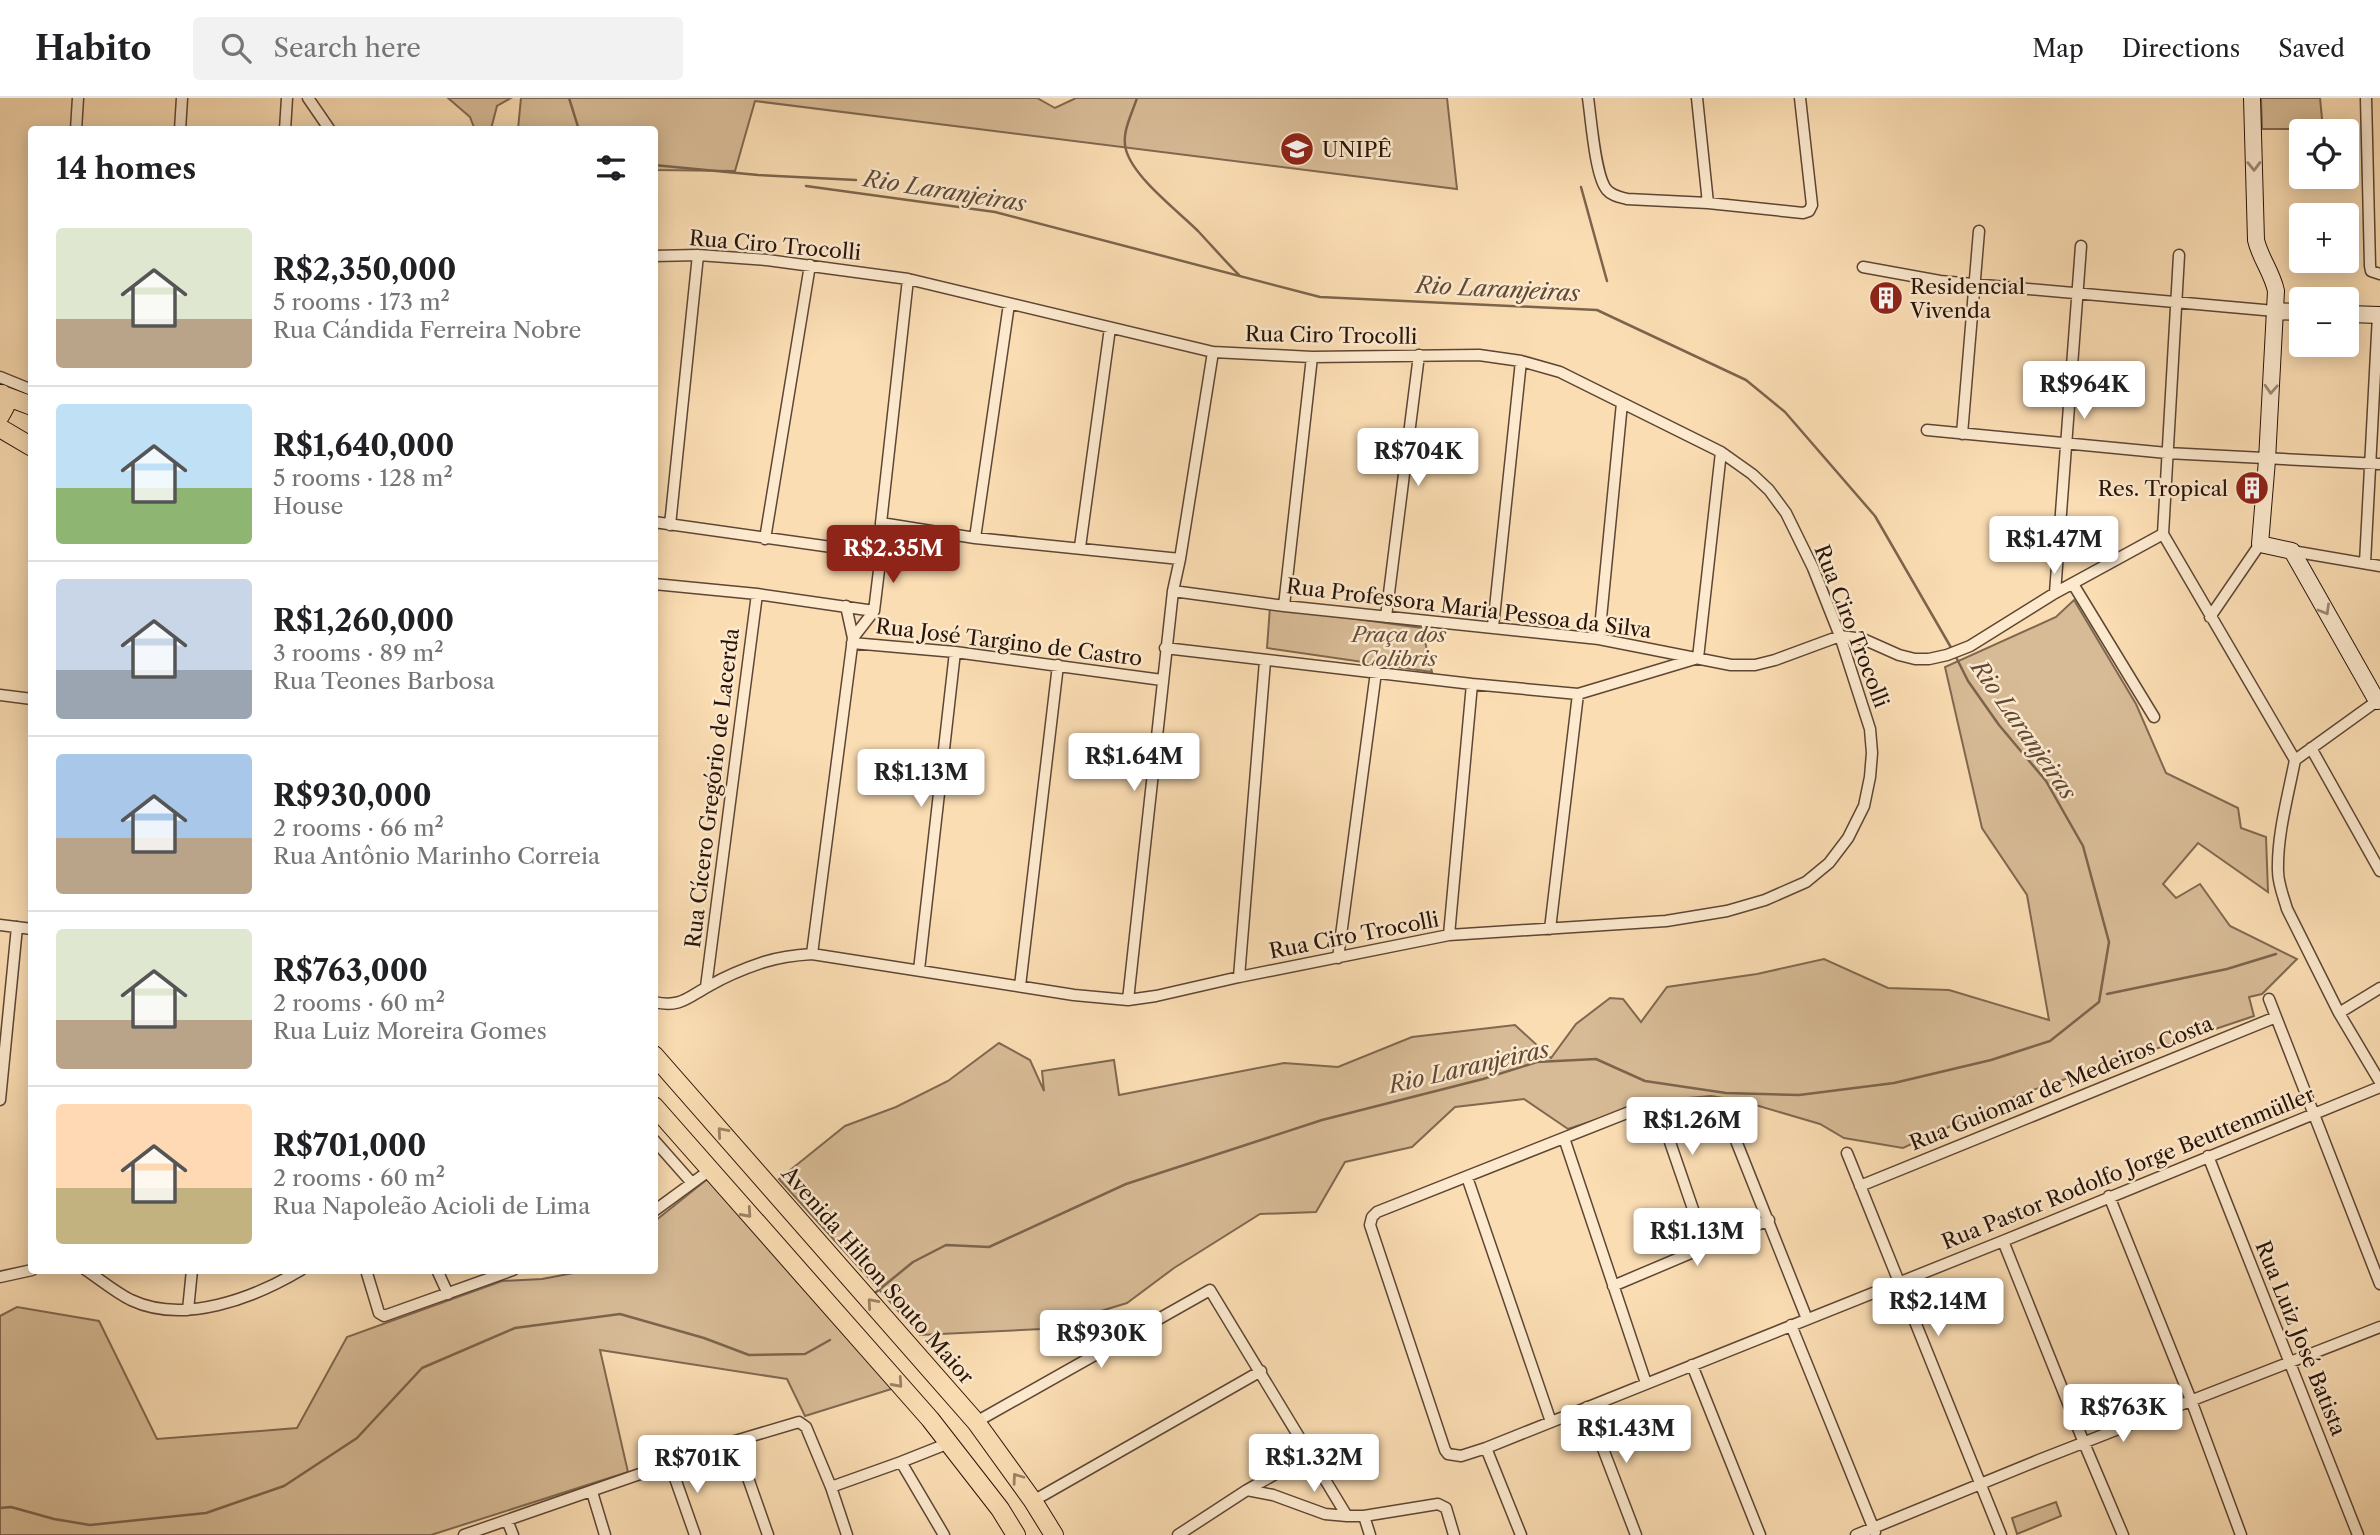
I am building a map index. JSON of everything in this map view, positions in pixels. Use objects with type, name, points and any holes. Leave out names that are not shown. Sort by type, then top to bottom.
[{"type":"main road","points":[[2252,98],[2256,240],[2259,253],[2273,277],[2276,291],[2260,544],[2292,551],[2378,700]]},
{"type":"main road","points":[[2275,311],[2289,312]]},
{"type":"main road","points":[[2359,314],[2379,315]]},
{"type":"main road","points":[[1,388],[28,404]]},
{"type":"main road","points":[[0,416],[5,407],[1,388]]},
{"type":"main road","points":[[0,428],[28,445]]},
{"type":"main road","name":"Avenida Hilton Souto Maior","points":[[658,1060],[976,1422],[1054,1535]]},
{"type":"main road","points":[[658,1111],[949,1443],[1000,1508],[1016,1535]]},
{"type":"street","points":[[76,126],[78,98]]},
{"type":"street","points":[[180,126],[182,98]]},
{"type":"street","points":[[285,126],[287,98]]},
{"type":"street","points":[[308,98],[327,126]]},
{"type":"street","points":[[1588,98],[1599,173],[1607,190],[1615,196],[1803,213],[1809,211],[1812,205],[1800,98]]},
{"type":"street","points":[[1697,98],[1708,203]]},
{"type":"street","points":[[2366,98],[2370,266],[2371,271],[2380,274]]},
{"type":"street","points":[[1962,434],[1979,231]]},
{"type":"street","points":[[2055,593],[2081,246]]},
{"type":"street","points":[[670,525],[698,255]]},
{"type":"street","name":"Rua Ciro Trocolli","points":[[658,256],[698,255],[810,265],[908,279],[1213,352],[1312,357],[1479,355],[1521,361],[1560,372],[1721,452],[1769,490],[1786,513],[1813,568],[1840,636],[1870,729],[1872,754],[1871,777],[1864,806],[1848,838],[1829,863],[1806,882],[1765,900],[1727,911],[1666,921],[1449,935],[1128,1000],[812,954],[765,962],[706,987],[679,1003],[658,1003]]},
{"type":"street","points":[[2179,256],[2163,534],[2294,760],[2281,832],[2277,873],[2287,909],[2339,1013],[2380,1085]]},
{"type":"street","points":[[765,539],[810,265]]},
{"type":"street","points":[[1863,267],[1940,281],[2275,311]]},
{"type":"street","points":[[852,640],[874,611],[908,279]]},
{"type":"street","points":[[975,538],[1009,304]]},
{"type":"street","points":[[2365,563],[2375,464],[2379,315]]},
{"type":"street","points":[[1080,547],[1110,328]]},
{"type":"street","points":[[1128,1000],[1172,591],[1180,559],[1213,352]]},
{"type":"street","points":[[1386,617],[1419,355]]},
{"type":"street","points":[[1284,606],[1312,357]]},
{"type":"street","points":[[1493,627],[1521,361]]},
{"type":"street","points":[[1,388],[28,390]]},
{"type":"street","points":[[1599,639],[1622,403]]},
{"type":"street","points":[[1927,430],[2167,453],[2375,464]]},
{"type":"street","points":[[1698,658],[1721,452]]},
{"type":"street","points":[[658,523],[881,554]]},
{"type":"street","points":[[881,523],[975,538],[1180,559]]},
{"type":"street","points":[[1840,636],[1863,639],[1915,659],[1948,655],[2163,534]]},
{"type":"street","points":[[2210,617],[2260,544]]},
{"type":"street","points":[[2292,551],[2380,566]]},
{"type":"street","name":"Rua José Targino de Castro","points":[[658,584],[757,594],[874,611]]},
{"type":"street","points":[[2073,584],[2154,717]]},
{"type":"street","name":"Rua Professora Maria Pessoa da Silva","points":[[1172,591],[1284,606],[1599,639],[1731,665],[1755,665],[1840,636]]},
{"type":"street","name":"Rua Cícero Gregório de Lacerda","points":[[706,987],[757,594]]},
{"type":"street","points":[[812,954],[852,640],[846,606]]},
{"type":"street","name":"Rua José Targino de Castro","points":[[852,640],[1162,680]]},
{"type":"street","name":"Rua José Targino de Castro","points":[[1166,648],[1578,694],[1698,658]]},
{"type":"street","points":[[919,970],[955,652]]},
{"type":"street","points":[[1239,977],[1265,661]]},
{"type":"street","points":[[1020,986],[1058,666]]},
{"type":"street","points":[[1338,958],[1376,672]]},
{"type":"street","points":[[1449,935],[1472,684]]},
{"type":"street","points":[[1550,929],[1578,694]]},
{"type":"street","points":[[0,695],[28,698]]},
{"type":"street","points":[[2294,760],[2378,700]]},
{"type":"street","points":[[2311,748],[2380,871]]},
{"type":"street","points":[[0,925],[28,928]]},
{"type":"street","points":[[0,1100],[17,927]]},
{"type":"street","points":[[2339,1013],[2380,988]]},
{"type":"street","points":[[2269,999],[2380,1284]]},
{"type":"street","name":"Rua Guiomar de Medeiros Costa","points":[[1860,1186],[2276,1017]]},
{"type":"street","name":"Rua Pastor Rodolfo Jorge Beuttenmüller","points":[[1467,1177],[1377,1212],[1370,1225],[1445,1450],[1448,1454],[1461,1456],[2003,1241],[2380,1085]]},
{"type":"street","points":[[1551,1422],[1467,1177],[1647,1105],[1656,1107],[1706,1247]]},
{"type":"street","points":[[1723,1108],[1807,1319]]},
{"type":"street","points":[[1564,1138],[1646,1383]]},
{"type":"street","points":[[658,1145],[692,1183]]},
{"type":"street","points":[[1847,1153],[2001,1535]]},
{"type":"street","name":"Rua Luiz José Batista","points":[[2208,1156],[2358,1535]]},
{"type":"street","points":[[658,1208],[710,1170]]},
{"type":"street","points":[[2109,1196],[2191,1400],[2241,1535]]},
{"type":"street","points":[[1613,1286],[1769,1220]]},
{"type":"street","points":[[2003,1241],[2123,1535]]},
{"type":"street","points":[[0,1277],[28,1271]]},
{"type":"street","points":[[92,1274],[132,1300],[164,1310],[188,1310],[262,1291],[293,1274]]},
{"type":"street","points":[[188,1310],[192,1274]]},
{"type":"street","points":[[367,1274],[379,1313],[384,1316],[502,1274]]},
{"type":"street","points":[[439,1274],[448,1294]]},
{"type":"street","points":[[976,1422],[1210,1290],[1347,1516]]},
{"type":"street","points":[[1791,1325],[1874,1532]]},
{"type":"street","points":[[1856,1535],[1874,1532],[2039,1460],[2380,1327]]},
{"type":"street","points":[[1692,1365],[1760,1535]]},
{"type":"street","points":[[1033,1501],[1261,1371]]},
{"type":"street","points":[[1587,1407],[1636,1535]]},
{"type":"street","points":[[464,1535],[735,1441],[799,1422],[806,1427],[831,1487],[846,1535]]},
{"type":"street","points":[[735,1441],[768,1535]]},
{"type":"street","points":[[831,1487],[949,1443]]},
{"type":"street","points":[[1486,1448],[1521,1535]]},
{"type":"street","points":[[2034,1448],[2039,1460]]},
{"type":"street","points":[[1178,1535],[1247,1490],[1308,1455]]},
{"type":"street","points":[[901,1462],[944,1535]]},
{"type":"street","points":[[670,1464],[695,1535]]},
{"type":"street","points":[[1247,1490],[1273,1495],[1325,1514],[1347,1516],[1442,1505],[1446,1508],[1454,1535]]},
{"type":"street","points":[[592,1492],[605,1535]]},
{"type":"street","points":[[1364,1516],[1370,1535]]},
{"type":"street","points":[[508,1520],[513,1535]]},
{"type":"green space","points":[[448,98],[511,98],[497,106],[492,126],[473,126],[470,117]]},
{"type":"green space","name":"UNIPÊ","points":[[521,98],[1037,98],[1055,108],[1076,98],[1447,98],[1457,189],[755,101],[735,171],[658,170],[658,126],[518,126]]},
{"type":"green space","points":[[2261,98],[2320,98],[2322,119],[2289,119],[2289,129],[2262,129]]},
{"type":"green space","points":[[2074,600],[2136,704],[2166,773],[2238,808],[2241,828],[2266,837],[2268,892],[2198,843],[2163,884],[2176,898],[2200,884],[2230,926],[2297,959],[2262,994],[2249,997],[2254,1016],[2021,1094],[1903,1148],[1844,1138],[1820,1124],[1742,1101],[1711,1096],[1653,1101],[1568,1129],[1524,1099],[1455,1107],[1412,1147],[1345,1162],[1316,1212],[1260,1214],[1174,1268],[1127,1303],[1042,1329],[920,1335],[779,1179],[845,1126],[896,1107],[948,1081],[999,1043],[1030,1060],[1044,1091],[1042,1071],[1114,1060],[1119,1095],[1284,1063],[1338,1067],[1412,1037],[1515,1025],[1551,1058],[1576,1024],[1610,998],[1623,999],[1641,1022],[1667,987],[1757,974],[1824,959],[1888,988],[1949,990],[2049,1020],[2027,895],[1982,828],[1945,667],[2056,617]]},
{"type":"green space","name":"Praça dos Colibris","points":[[1270,607],[1422,628],[1432,672],[1267,648]]},
{"type":"green space","points":[[710,1177],[901,1386],[805,1416],[787,1379],[600,1350],[628,1472],[431,1535],[0,1535],[0,1316],[17,1307],[99,1321],[157,1439],[297,1428],[347,1337],[502,1281],[542,1279],[568,1274],[658,1274],[658,1219]]},
{"type":"green space","points":[[2056,1502],[2061,1516],[2017,1534],[2012,1518]]},
{"type":"waterway","points":[[569,98],[578,126]]},
{"type":"waterway","points":[[1137,98],[1125,137],[1126,150],[1131,161],[1147,183],[1198,231],[1239,275]]},
{"type":"waterway","points":[[658,165],[758,175],[856,180]]},
{"type":"waterway","name":"Rio Laranjeiras","points":[[806,186],[995,212],[1320,297],[1597,310],[1746,380],[1785,412],[1875,516],[1953,651]]},
{"type":"waterway","points":[[1581,187],[1607,281]]},
{"type":"waterway","name":"Rio Laranjeiras","points":[[875,1293],[913,1262],[946,1245],[989,1247],[1126,1184],[1322,1120],[1483,1079],[1537,1062],[1596,1059],[1645,1081],[1726,1093],[1799,1095],[1894,1083],[1991,1060],[2050,1041],[2099,1002],[2109,942],[2083,846],[2046,781],[1999,725],[1968,681],[1956,657]]},
{"type":"waterway","points":[[2107,994],[2227,969],[2276,954]]},
{"type":"waterway","name":"Rio Laranjeiras","points":[[0,1508],[11,1507],[54,1519],[90,1525],[206,1513],[284,1486],[357,1438],[422,1368],[515,1328],[620,1314],[704,1338],[749,1355],[805,1354],[830,1340]]},
{"type":"place","name":"UNIPÊ","points":[[1297,149]]},
{"type":"place","name":"Residencial Vivenda","points":[[1886,298]]},
{"type":"place","name":"Res. Tropical","points":[[2252,488]]}]
